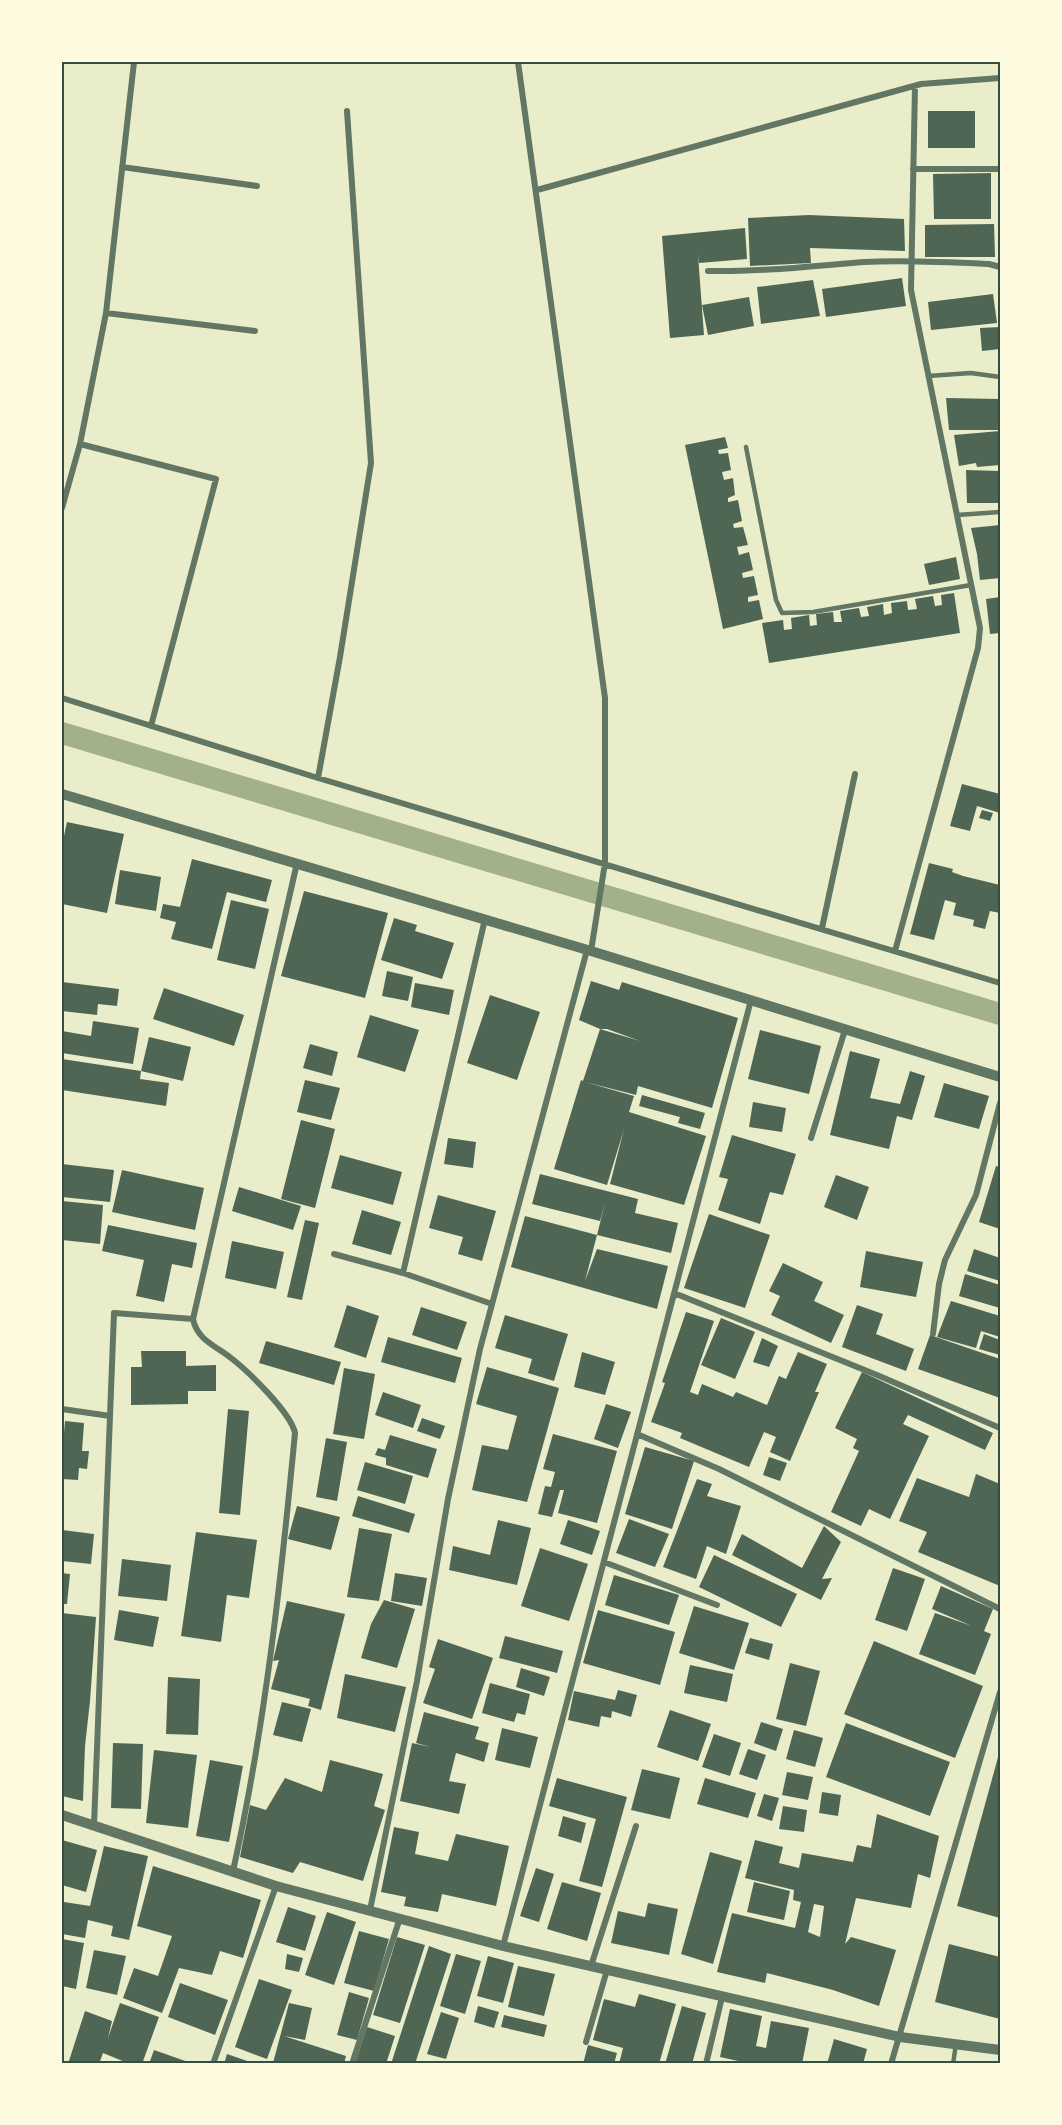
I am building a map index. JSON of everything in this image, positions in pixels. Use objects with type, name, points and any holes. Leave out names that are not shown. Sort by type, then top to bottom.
[{"type":"street","points":[[62,508],[80,444],[106,313],[134,62]]},
{"type":"street","points":[[370,1910],[417,1681],[448,1499],[480,1349],[589,950],[606,863],[605,698],[518,62]]},
{"type":"street","points":[[537,190],[915,86],[1000,78]]},
{"type":"street","points":[[895,951],[978,648],[980,628],[911,290],[915,86]]},
{"type":"street","points":[[318,778],[371,463],[347,111]]},
{"type":"street","points":[[122,167],[257,186]]},
{"type":"street","points":[[913,169],[1000,169]]},
{"type":"street","points":[[708,271],[754,272],[911,261],[1000,267]]},
{"type":"street","points":[[106,313],[255,331]]},
{"type":"street","points":[[80,444],[216,479],[151,726]]},
{"type":"street","points":[[62,698],[318,778],[1000,983]]},
{"type":"street","points":[[822,928],[855,774]]},
{"type":"street","points":[[62,794],[589,950],[1000,1077]]},
{"type":"street","points":[[233,1871],[253,1781],[268,1686],[295,1433],[289,1418],[278,1404],[233,1359],[202,1338],[195,1330],[193,1319],[297,862]]},
{"type":"street","points":[[403,1273],[485,919]]},
{"type":"street","points":[[503,1946],[751,1000]]},
{"type":"street","points":[[811,1138],[845,1030]]},
{"type":"street","points":[[933,1334],[939,1284],[945,1260],[976,1194],[1000,1103]]},
{"type":"street","points":[[334,1254],[403,1273],[492,1304]]},
{"type":"street","points":[[674,1293],[877,1375],[1000,1428]]},
{"type":"street","points":[[94,1825],[114,1313],[193,1319]]},
{"type":"street","points":[[62,1409],[110,1416]]},
{"type":"street","points":[[637,1434],[719,1469],[1000,1609]]},
{"type":"street","points":[[604,1562],[717,1605]]},
{"type":"street","points":[[891,2064],[1000,1692]]},
{"type":"street","points":[[992,1722],[1000,1724]]},
{"type":"street","points":[[62,1815],[276,1886],[503,1946],[900,2037],[1000,2050]]},
{"type":"street","points":[[591,1966],[636,1826]]},
{"type":"street","points":[[213,2064],[276,1886]]},
{"type":"street","points":[[352,2064],[400,1918]]},
{"type":"street","points":[[586,2042],[594,2008],[607,1970]]},
{"type":"street","points":[[706,2064],[722,1997]]},
{"type":"lane","points":[[928,376],[971,373],[1000,377]]},
{"type":"lane","points":[[746,447],[776,600],[782,613],[835,608],[971,585]]},
{"type":"lane","points":[[957,515],[1000,512]]},
{"type":"lane","points":[[953,2064],[956,2044]]},
{"type":"building","points":[[928,111],[975,111],[975,148],[928,148]]},
{"type":"building","points":[[991,173],[991,219],[934,219],[933,174]]},
{"type":"building","points":[[809,215],[904,219],[905,251],[810,248],[811,263],[750,266],[748,218]]},
{"type":"building","points":[[994,224],[995,257],[925,257],[925,225]]},
{"type":"building","points":[[745,228],[747,259],[699,263],[698,255],[704,335],[670,338],[662,236]]},
{"type":"building","points":[[902,278],[906,306],[826,317],[822,289]]},
{"type":"building","points":[[813,280],[820,316],[761,324],[757,287]]},
{"type":"building","points":[[993,294],[997,323],[931,330],[928,302]]},
{"type":"building","points":[[749,297],[754,326],[708,335],[702,305]]},
{"type":"building","points":[[1000,327],[1000,349],[982,351],[980,328]]},
{"type":"building","points":[[946,398],[1000,399],[1000,430],[949,430]]},
{"type":"building","points":[[1000,431],[1000,465],[977,467],[976,463],[959,466],[954,435]]},
{"type":"building","points":[[725,437],[728,448],[718,450],[719,454],[728,453],[731,470],[722,472],[724,480],[733,478],[735,495],[728,498],[728,502],[738,500],[742,521],[733,524],[734,528],[743,527],[748,545],[737,547],[739,555],[749,552],[753,570],[742,573],[743,578],[754,576],[758,595],[748,597],[748,602],[759,600],[763,619],[723,629],[685,445]]},
{"type":"building","points":[[966,470],[1000,471],[1000,503],[967,503]]},
{"type":"building","points":[[1000,525],[1000,578],[980,580],[971,528]]},
{"type":"building","points":[[956,557],[960,579],[929,585],[924,564]]},
{"type":"building","points":[[954,593],[960,633],[769,663],[762,623],[783,620],[784,630],[792,629],[791,618],[809,615],[810,626],[817,625],[816,614],[833,612],[834,622],[842,622],[840,611],[859,608],[861,617],[869,616],[867,607],[883,604],[884,615],[892,613],[891,603],[907,601],[908,610],[917,609],[915,599],[933,596],[935,606],[942,605],[941,595]]},
{"type":"building","points":[[1000,597],[1000,633],[990,634],[986,599]]},
{"type":"building","points":[[962,784],[1000,794],[1000,813],[977,806],[970,831],[950,826]]},
{"type":"building","points":[[982,810],[993,813],[990,821],[979,818]]},
{"type":"building","points":[[67,822],[124,834],[107,913],[62,904],[62,845]]},
{"type":"building","points":[[192,859],[272,880],[266,902],[227,892],[212,949],[171,939],[176,922],[160,918],[163,904],[180,907]]},
{"type":"building","points":[[929,863],[953,869],[952,872],[963,876],[1000,885],[1000,913],[990,911],[985,929],[973,926],[974,920],[953,915],[956,903],[945,900],[934,940],[910,934]]},
{"type":"building","points":[[120,870],[161,877],[156,911],[115,904]]},
{"type":"building","points":[[304,891],[388,913],[365,998],[281,976]]},
{"type":"building","points":[[231,900],[269,909],[255,969],[217,960]]},
{"type":"building","points":[[394,918],[417,925],[415,931],[454,943],[442,979],[381,960]]},
{"type":"building","points":[[387,971],[413,977],[408,1001],[382,996]]},
{"type":"building","points":[[591,981],[619,990],[622,982],[738,1018],[712,1108],[638,1086],[636,1095],[585,1082],[634,1096],[629,1112],[706,1136],[684,1205],[610,1184],[624,1129],[607,1185],[554,1169],[581,1080],[583,1081],[600,1029],[579,1020]],"holes":[[[600,1029],[607,1029],[640,1041]]]},
{"type":"building","points":[[62,982],[119,989],[117,1006],[98,1004],[97,1015],[62,1011]]},
{"type":"building","points":[[415,983],[454,990],[449,1015],[411,1007]]},
{"type":"building","points":[[164,988],[244,1015],[234,1046],[153,1019]]},
{"type":"building","points":[[490,995],[540,1012],[517,1080],[467,1063]]},
{"type":"building","points":[[370,1015],[419,1030],[405,1072],[357,1057]]},
{"type":"building","points":[[93,1021],[139,1028],[133,1064],[62,1053],[62,1031],[91,1036]]},
{"type":"building","points":[[760,1030],[821,1046],[809,1094],[748,1079]]},
{"type":"building","points":[[149,1037],[191,1047],[183,1081],[141,1071]]},
{"type":"building","points":[[310,1044],[338,1052],[332,1076],[303,1068]]},
{"type":"building","points":[[850,1051],[880,1059],[870,1098],[900,1104],[910,1071],[925,1076],[912,1120],[897,1116],[889,1149],[830,1135]]},
{"type":"building","points":[[62,1059],[141,1071],[140,1079],[169,1083],[166,1106],[62,1090]]},
{"type":"building","points":[[305,1080],[340,1088],[331,1120],[297,1112]]},
{"type":"building","points":[[944,1083],[989,1096],[979,1129],[934,1117]]},
{"type":"building","points":[[642,1095],[705,1113],[700,1129],[678,1123],[680,1117],[639,1106]]},
{"type":"building","points":[[753,1102],[786,1108],[782,1132],[749,1127]]},
{"type":"building","points":[[301,1120],[335,1129],[315,1208],[281,1199]]},
{"type":"building","points":[[732,1135],[796,1154],[783,1195],[770,1192],[760,1224],[718,1210],[728,1179],[719,1177]]},
{"type":"building","points":[[448,1138],[476,1142],[473,1168],[444,1164]]},
{"type":"building","points":[[340,1155],[402,1172],[393,1205],[331,1188]]},
{"type":"building","points":[[62,1164],[114,1170],[110,1202],[62,1197]]},
{"type":"building","points":[[996,1166],[1000,1167],[1000,1229],[979,1222]]},
{"type":"building","points":[[122,1170],[204,1188],[195,1230],[112,1212]]},
{"type":"building","points":[[540,1174],[638,1199],[635,1213],[678,1223],[671,1253],[597,1235],[605,1203],[600,1221],[532,1204]]},
{"type":"building","points":[[836,1175],[869,1187],[857,1220],[824,1207]]},
{"type":"building","points":[[239,1187],[301,1206],[293,1230],[232,1211]]},
{"type":"building","points":[[438,1195],[496,1211],[482,1261],[458,1254],[463,1237],[429,1228]]},
{"type":"building","points":[[62,1201],[103,1205],[100,1244],[62,1240]]},
{"type":"building","points":[[362,1210],[401,1222],[391,1255],[352,1244]]},
{"type":"building","points":[[709,1214],[770,1235],[745,1308],[684,1288]]},
{"type":"building","points":[[525,1216],[597,1235],[585,1281],[597,1249],[668,1266],[657,1309],[511,1267]]},
{"type":"building","points":[[305,1220],[319,1223],[302,1300],[287,1297]]},
{"type":"building","points":[[108,1225],[197,1243],[192,1268],[172,1264],[164,1302],[136,1296],[144,1260],[102,1251]]},
{"type":"building","points":[[232,1241],[284,1252],[276,1289],[225,1278]]},
{"type":"building","points":[[974,1249],[1000,1258],[1000,1281],[967,1271]]},
{"type":"building","points":[[866,1251],[923,1262],[916,1297],[860,1287]]},
{"type":"building","points":[[783,1263],[823,1282],[814,1301],[844,1315],[831,1343],[771,1315],[780,1296],[769,1291]]},
{"type":"building","points":[[965,1274],[1000,1285],[1000,1308],[959,1296]]},
{"type":"building","points":[[951,1301],[1000,1316],[1000,1337],[981,1331],[976,1348],[937,1337]]},
{"type":"building","points":[[347,1305],[379,1316],[366,1358],[334,1347]]},
{"type":"building","points":[[857,1305],[883,1314],[876,1334],[914,1349],[906,1371],[842,1347]]},
{"type":"building","points":[[421,1307],[467,1322],[457,1350],[412,1335]]},
{"type":"building","points":[[686,1312],[714,1321],[690,1392],[698,1395],[702,1384],[733,1397],[736,1392],[767,1405],[779,1376],[786,1379],[798,1352],[827,1364],[815,1392],[819,1392],[790,1461],[770,1452],[776,1437],[764,1432],[749,1467],[680,1438],[682,1433],[651,1422]]},
{"type":"building","points":[[505,1315],[568,1334],[554,1381],[528,1373],[532,1359],[495,1348]]},
{"type":"building","points":[[721,1318],[755,1332],[735,1379],[701,1365]]},
{"type":"building","points":[[984,1334],[1000,1340],[1000,1355],[979,1349]]},
{"type":"building","points":[[930,1335],[1000,1359],[1000,1398],[918,1369]]},
{"type":"building","points":[[388,1337],[462,1358],[455,1383],[381,1362]]},
{"type":"building","points":[[762,1338],[778,1346],[769,1367],[753,1362]]},
{"type":"building","points":[[266,1341],[341,1362],[334,1385],[259,1363]]},
{"type":"building","points":[[141,1351],[186,1351],[186,1366],[216,1365],[216,1391],[188,1391],[188,1404],[131,1405],[131,1367],[142,1367]]},
{"type":"building","points":[[582,1352],[615,1362],[605,1395],[574,1387]]},
{"type":"building","points":[[487,1367],[559,1388],[527,1502],[472,1490],[482,1445],[508,1450],[517,1416],[476,1404]]},
{"type":"building","points":[[344,1368],[375,1374],[364,1439],[333,1434]]},
{"type":"building","points":[[862,1372],[993,1433],[985,1450],[908,1415],[903,1424],[929,1436],[890,1519],[869,1509],[861,1526],[831,1512],[859,1451],[853,1448],[857,1439],[835,1428]]},
{"type":"building","points":[[383,1392],[421,1405],[413,1428],[375,1415]]},
{"type":"building","points":[[606,1404],[631,1412],[618,1448],[594,1439]]},
{"type":"building","points":[[228,1409],[249,1411],[240,1515],[219,1513]]},
{"type":"building","points":[[422,1418],[445,1426],[440,1439],[417,1431]]},
{"type":"building","points":[[65,1421],[84,1423],[82,1451],[89,1451],[87,1469],[79,1468],[78,1480],[62,1479],[62,1432],[64,1433]]},
{"type":"building","points":[[553,1434],[617,1451],[597,1523],[558,1513],[564,1490],[560,1490],[552,1517],[538,1514],[545,1486],[551,1487],[555,1472],[543,1469]]},
{"type":"building","points":[[390,1435],[437,1449],[428,1478],[386,1465],[386,1458],[375,1455],[378,1448],[385,1450]]},
{"type":"building","points":[[326,1438],[347,1442],[337,1501],[316,1497]]},
{"type":"building","points":[[645,1447],[694,1461],[672,1529],[625,1514]]},
{"type":"building","points":[[769,1457],[787,1463],[780,1481],[763,1475]]},
{"type":"building","points":[[365,1462],[413,1476],[405,1504],[357,1490]]},
{"type":"building","points":[[976,1474],[1000,1484],[1000,1586],[918,1552],[927,1532],[899,1521],[917,1478],[969,1497]]},
{"type":"building","points":[[697,1479],[712,1484],[707,1496],[741,1506],[726,1554],[707,1546],[696,1579],[663,1567]]},
{"type":"building","points":[[358,1496],[415,1514],[409,1533],[352,1516]]},
{"type":"building","points":[[297,1506],[340,1517],[331,1550],[288,1539]]},
{"type":"building","points":[[629,1519],[669,1534],[655,1567],[616,1553]]},
{"type":"building","points":[[498,1520],[531,1528],[517,1585],[449,1570],[453,1546],[490,1555]]},
{"type":"building","points":[[568,1520],[600,1531],[592,1555],[560,1544]]},
{"type":"building","points":[[824,1526],[841,1542],[822,1579],[832,1578],[821,1600],[732,1555],[742,1534],[802,1568]]},
{"type":"building","points":[[359,1528],[392,1534],[379,1601],[347,1597]]},
{"type":"building","points":[[62,1530],[94,1534],[91,1564],[62,1561]]},
{"type":"building","points":[[196,1532],[257,1540],[249,1598],[227,1595],[221,1642],[181,1636]]},
{"type":"building","points":[[540,1548],[588,1564],[569,1621],[521,1606]]},
{"type":"building","points":[[714,1555],[797,1594],[781,1627],[699,1587]]},
{"type":"building","points":[[122,1559],[171,1565],[167,1601],[118,1596]]},
{"type":"building","points":[[893,1568],[925,1579],[907,1631],[875,1620]]},
{"type":"building","points":[[62,1573],[70,1574],[67,1604],[62,1604]]},
{"type":"building","points":[[395,1573],[427,1578],[422,1606],[391,1601]]},
{"type":"building","points":[[614,1575],[679,1595],[669,1625],[605,1605]]},
{"type":"building","points":[[941,1586],[993,1609],[984,1631],[991,1634],[975,1675],[919,1654],[935,1613],[972,1626],[932,1609]]},
{"type":"building","points":[[384,1600],[415,1609],[397,1668],[361,1658],[371,1624]]},
{"type":"building","points":[[287,1601],[345,1614],[321,1710],[308,1706],[310,1699],[271,1689],[279,1660],[273,1661]]},
{"type":"building","points":[[694,1606],[749,1623],[734,1670],[679,1653]]},
{"type":"building","points":[[119,1610],[159,1617],[153,1647],[114,1640]]},
{"type":"building","points":[[598,1610],[675,1632],[660,1685],[583,1663]]},
{"type":"building","points":[[62,1613],[96,1617],[85,1746],[83,1801],[62,1796]]},
{"type":"building","points":[[505,1636],[563,1651],[557,1673],[499,1658]]},
{"type":"building","points":[[750,1638],[773,1644],[769,1660],[745,1653]]},
{"type":"building","points":[[438,1639],[493,1658],[472,1719],[423,1703],[435,1669],[429,1667]]},
{"type":"building","points":[[874,1641],[983,1686],[955,1758],[844,1714]]},
{"type":"building","points":[[790,1663],[820,1671],[806,1726],[776,1719]]},
{"type":"building","points":[[690,1665],[733,1674],[727,1702],[684,1693]]},
{"type":"building","points":[[521,1668],[550,1677],[544,1696],[516,1687]]},
{"type":"building","points":[[345,1674],[406,1687],[395,1732],[337,1718]]},
{"type":"building","points":[[168,1677],[200,1679],[198,1735],[166,1734]]},
{"type":"building","points":[[490,1683],[530,1694],[525,1715],[517,1713],[514,1722],[482,1713]]},
{"type":"building","points":[[618,1690],[637,1695],[631,1717],[612,1711],[611,1718],[601,1716],[599,1727],[568,1720],[574,1691],[615,1700]]},
{"type":"building","points":[[282,1702],[311,1709],[302,1742],[273,1735]]},
{"type":"building","points":[[670,1710],[711,1724],[698,1761],[657,1747]]},
{"type":"building","points":[[424,1712],[479,1727],[475,1739],[489,1743],[484,1762],[456,1753],[449,1781],[466,1784],[459,1814],[400,1801],[412,1743],[430,1747],[416,1743]]},
{"type":"building","points":[[761,1722],[783,1729],[776,1751],[754,1743]]},
{"type":"building","points":[[846,1723],[950,1762],[930,1816],[826,1777]]},
{"type":"building","points":[[502,1728],[538,1737],[530,1768],[495,1760]]},
{"type":"building","points":[[794,1730],[823,1738],[815,1767],[786,1759]]},
{"type":"building","points":[[714,1734],[741,1743],[730,1776],[702,1767]]},
{"type":"building","points":[[113,1743],[143,1744],[141,1809],[111,1808]]},
{"type":"building","points":[[748,1749],[766,1755],[757,1780],[739,1774]]},
{"type":"building","points":[[154,1750],[197,1755],[188,1828],[146,1823]]},
{"type":"building","points":[[1000,1750],[1000,1918],[957,1906]]},
{"type":"building","points":[[210,1760],[243,1766],[229,1842],[196,1836]]},
{"type":"building","points":[[330,1760],[383,1774],[374,1806],[385,1810],[363,1881],[300,1862],[293,1873],[240,1857],[250,1805],[266,1810],[285,1778],[322,1792]]},
{"type":"building","points":[[642,1769],[680,1778],[670,1819],[631,1810]]},
{"type":"building","points":[[787,1772],[813,1777],[808,1800],[782,1795]]},
{"type":"building","points":[[557,1778],[627,1797],[602,1887],[579,1881],[596,1819],[549,1806]]},
{"type":"building","points":[[705,1778],[756,1793],[748,1818],[697,1804]]},
{"type":"building","points":[[822,1792],[841,1795],[838,1816],[819,1813]]},
{"type":"building","points":[[764,1794],[779,1798],[772,1821],[757,1816]]},
{"type":"building","points":[[783,1806],[807,1810],[804,1832],[779,1829]]},
{"type":"building","points":[[877,1814],[939,1836],[930,1878],[918,1874],[911,1908],[856,1898],[845,1944],[851,1937],[896,1950],[879,2006],[833,1990],[767,1973],[765,1983],[717,1972],[732,1913],[795,1928],[801,1902],[793,1900],[794,1890],[745,1878],[755,1840],[783,1847],[779,1863],[799,1868],[802,1853],[853,1862],[857,1845],[871,1848]],"holes":[[[814,1904],[824,1906],[820,1937],[808,1932]]]},
{"type":"building","points":[[563,1816],[586,1823],[581,1843],[558,1836]]},
{"type":"building","points":[[394,1827],[419,1832],[415,1854],[448,1861],[456,1834],[509,1846],[496,1906],[442,1894],[438,1912],[404,1906],[406,1897],[381,1892]]},
{"type":"building","points":[[62,1840],[97,1850],[86,1892],[62,1885]]},
{"type":"building","points":[[104,1846],[148,1856],[129,1940],[111,1936],[113,1926],[88,1920],[85,1938],[62,1934],[64,1902],[90,1906]]},
{"type":"building","points":[[710,1852],[742,1861],[713,1964],[681,1954]]},
{"type":"building","points":[[153,1866],[261,1900],[243,1958],[220,1951],[212,1975],[179,1968],[162,2013],[123,1998],[134,1968],[158,1976],[172,1936],[137,1926]]},
{"type":"building","points":[[536,1868],[554,1874],[539,1922],[520,1916]]},
{"type":"building","points":[[562,1882],[601,1893],[587,1941],[547,1929]]},
{"type":"building","points":[[754,1882],[790,1891],[784,1920],[747,1912]]},
{"type":"building","points":[[648,1903],[678,1909],[669,1955],[611,1943],[618,1911],[645,1917]]},
{"type":"building","points":[[288,1907],[316,1916],[305,1951],[276,1942]]},
{"type":"building","points":[[327,1912],[356,1922],[334,1985],[305,1975]]},
{"type":"building","points":[[359,1931],[389,1939],[374,1991],[344,1983]]},
{"type":"building","points":[[397,1937],[425,1945],[400,2023],[373,2015]]},
{"type":"building","points":[[62,1939],[84,1943],[76,1989],[62,1986]]},
{"type":"building","points":[[949,1944],[1000,1957],[1000,2019],[935,2002]]},
{"type":"building","points":[[429,1946],[451,1954],[415,2064],[391,2064]]},
{"type":"building","points":[[94,1950],[126,1956],[117,1995],[86,1988]]},
{"type":"building","points":[[287,1954],[303,1958],[299,1972],[285,1969]]},
{"type":"building","points":[[456,1954],[481,1961],[465,2014],[440,2006]]},
{"type":"building","points":[[488,1956],[514,1963],[503,2003],[477,1996]]},
{"type":"building","points":[[518,1966],[555,1974],[544,2016],[508,2007]]},
{"type":"building","points":[[259,1979],[292,1990],[267,2059],[235,2047]]},
{"type":"building","points":[[180,1983],[228,2000],[215,2035],[168,2017]]},
{"type":"building","points":[[349,1992],[369,1998],[357,2040],[337,2035]]},
{"type":"building","points":[[639,1994],[676,2004],[659,2064],[619,2064],[623,2048],[593,2040],[604,1999],[635,2007]]},
{"type":"building","points":[[120,2003],[159,2017],[142,2064],[130,2064],[103,2053],[99,2064],[68,2064],[85,2011],[112,2021],[108,2038]]},
{"type":"building","points":[[289,2003],[312,2008],[305,2040],[284,2036],[346,2056],[344,2064],[273,2063]]},
{"type":"building","points":[[478,2006],[499,2012],[494,2028],[474,2022]]},
{"type":"building","points":[[682,2006],[706,2013],[692,2064],[665,2064]]},
{"type":"building","points":[[730,2009],[762,2016],[756,2046],[766,2048],[771,2021],[809,2028],[802,2064],[752,2064],[720,2057]]},
{"type":"building","points":[[441,2012],[459,2018],[446,2059],[427,2054]]},
{"type":"building","points":[[504,2015],[547,2025],[544,2037],[501,2027]]},
{"type":"building","points":[[367,2027],[395,2036],[386,2064],[364,2064],[356,2061]]},
{"type":"building","points":[[834,2039],[867,2049],[863,2064],[827,2064]]},
{"type":"building","points":[[588,2045],[617,2053],[614,2064],[583,2064]]},
{"type":"building","points":[[154,2050],[191,2063],[191,2064],[149,2064]]},
{"type":"building","points":[[227,2054],[253,2063],[253,2064],[224,2064]]},
{"type":"waterway","points":[[62,733],[1000,1014]]}]
